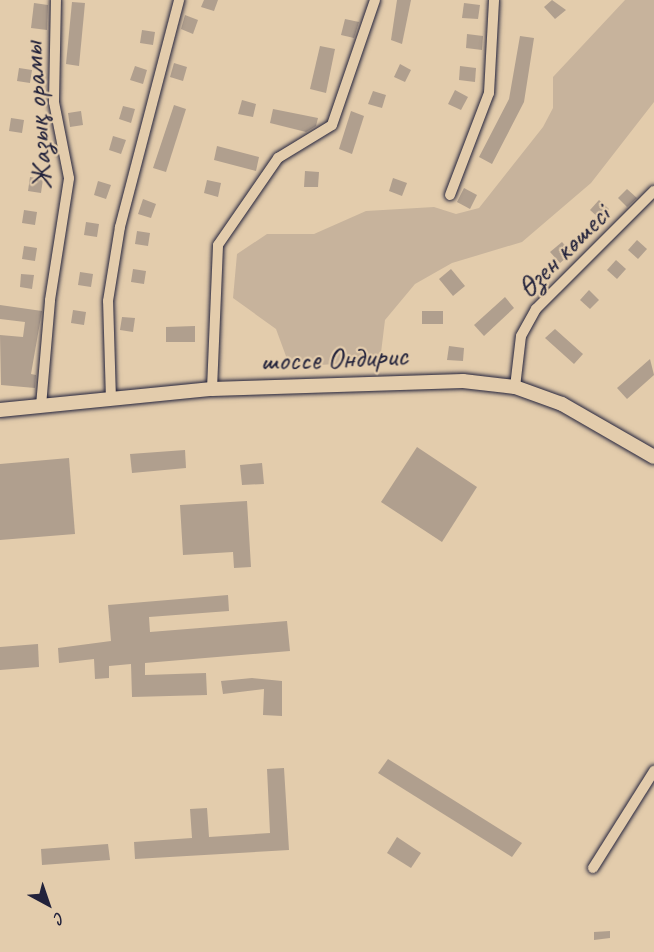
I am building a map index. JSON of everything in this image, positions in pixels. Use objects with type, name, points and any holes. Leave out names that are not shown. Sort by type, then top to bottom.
[{"type":"main road","name":"шоссе Ондирис","points":[[0,410],[212,389],[463,381],[515,387],[562,404],[654,457]]},
{"type":"street","name":"Жазық орамы","points":[[41,406],[50,300],[69,177],[54,102],[56,0]]},
{"type":"street","points":[[111,400],[108,301],[120,227],[178,0]]},
{"type":"street","points":[[212,389],[218,245],[278,158],[332,125],[375,0]]},
{"type":"street","points":[[450,195],[489,93],[494,0]]},
{"type":"street","name":"Өзен көшесі","points":[[515,387],[521,336],[536,309],[654,190]]},
{"type":"street","points":[[593,868],[654,771]]},
{"type":"shaded area","points":[[625,0],[654,0],[654,102],[591,183],[522,242],[452,263],[415,284],[385,320],[380,361],[290,367],[276,329],[233,298],[237,254],[267,234],[314,234],[366,211],[434,207],[456,214],[479,208],[543,127],[553,108],[553,77]]},
{"type":"building","points":[[204,0],[218,0],[214,11],[201,7]]},
{"type":"building","points":[[397,0],[411,0],[402,44],[391,40]]},
{"type":"building","points":[[552,0],[566,10],[555,19],[544,7]]},
{"type":"building","points":[[72,2],[85,3],[79,66],[66,64]]},
{"type":"building","points":[[34,3],[48,5],[47,30],[31,28]]},
{"type":"building","points":[[464,3],[480,5],[478,19],[462,18]]},
{"type":"building","points":[[185,15],[198,20],[193,34],[181,29]]},
{"type":"building","points":[[345,19],[359,22],[354,38],[341,35]]},
{"type":"building","points":[[142,30],[155,32],[153,45],[140,43]]},
{"type":"building","points":[[467,34],[483,36],[482,50],[466,48]]},
{"type":"building","points":[[520,36],[534,38],[524,102],[492,164],[479,157],[509,99]]},
{"type":"building","points":[[320,46],[335,49],[326,93],[310,89]]},
{"type":"building","points":[[174,63],[187,67],[183,81],[170,77]]},
{"type":"building","points":[[400,64],[411,70],[405,82],[394,77]]},
{"type":"building","points":[[135,66],[147,70],[143,84],[130,80]]},
{"type":"building","points":[[460,66],[476,68],[475,82],[459,80]]},
{"type":"building","points":[[19,68],[32,70],[30,83],[17,81]]},
{"type":"building","points":[[455,90],[468,97],[461,110],[448,104]]},
{"type":"building","points":[[373,91],[386,95],[382,108],[368,104]]},
{"type":"building","points":[[242,100],[256,104],[253,117],[238,114]]},
{"type":"building","points":[[174,105],[186,109],[166,172],[153,168]]},
{"type":"building","points":[[123,106],[135,109],[131,123],[119,119]]},
{"type":"building","points":[[273,109],[318,118],[316,126],[306,132],[270,123]]},
{"type":"building","points":[[81,111],[83,125],[70,127],[68,113]]},
{"type":"building","points":[[351,111],[364,116],[352,154],[339,149]]},
{"type":"building","points":[[11,118],[24,120],[22,133],[9,131]]},
{"type":"building","points":[[113,136],[126,140],[121,154],[109,150]]},
{"type":"building","points":[[217,146],[259,157],[256,171],[214,160]]},
{"type":"building","points":[[305,171],[319,172],[318,187],[304,187]]},
{"type":"building","points":[[30,177],[43,179],[41,193],[28,191]]},
{"type":"building","points":[[393,178],[407,183],[402,196],[389,191]]},
{"type":"building","points":[[207,180],[221,183],[218,197],[204,193]]},
{"type":"building","points":[[98,181],[111,185],[106,199],[94,195]]},
{"type":"building","points":[[464,188],[477,195],[470,209],[457,202]]},
{"type":"building","points":[[627,189],[637,198],[627,207],[618,198]]},
{"type":"building","points":[[143,199],[156,204],[151,218],[138,214]]},
{"type":"building","points":[[599,200],[609,209],[600,219],[590,210]]},
{"type":"building","points":[[24,210],[37,212],[35,225],[22,223]]},
{"type":"building","points":[[86,222],[99,224],[97,237],[84,235]]},
{"type":"building","points":[[137,231],[150,233],[148,246],[135,244]]},
{"type":"building","points":[[637,240],[647,249],[638,259],[628,250]]},
{"type":"building","points":[[562,242],[572,253],[560,263],[550,252]]},
{"type":"building","points":[[24,246],[37,248],[35,261],[22,259]]},
{"type":"building","points":[[616,260],[626,269],[617,279],[607,270]]},
{"type":"building","points":[[133,269],[146,271],[144,284],[131,282]]},
{"type":"building","points":[[451,269],[465,286],[453,296],[439,279]]},
{"type":"building","points":[[80,272],[93,274],[91,287],[78,285]]},
{"type":"building","points":[[21,274],[34,275],[32,289],[20,287]]},
{"type":"building","points":[[589,290],[599,300],[590,309],[580,300]]},
{"type":"building","points":[[505,297],[514,308],[484,336],[474,325]]},
{"type":"building","points":[[0,305],[42,311],[31,374],[36,375],[35,388],[1,385],[0,335],[23,337],[25,322],[0,319]]},
{"type":"building","points":[[73,310],[86,312],[84,325],[71,323]]},
{"type":"building","points":[[422,311],[443,311],[443,324],[422,324]]},
{"type":"building","points":[[122,317],[135,318],[133,332],[120,330]]},
{"type":"building","points":[[195,326],[195,342],[166,342],[166,327]]},
{"type":"building","points":[[555,329],[583,354],[574,364],[545,338]]},
{"type":"building","points":[[449,346],[464,348],[463,361],[447,360]]},
{"type":"building","points":[[650,359],[654,375],[627,399],[617,388]]},
{"type":"building","points":[[417,447],[477,487],[442,542],[381,502]]},
{"type":"building","points":[[185,450],[186,468],[132,473],[130,454]]},
{"type":"building","points":[[69,458],[75,534],[0,540],[0,464]]},
{"type":"building","points":[[262,463],[264,484],[242,485],[240,465]]},
{"type":"building","points":[[247,501],[251,567],[234,568],[233,552],[183,555],[180,505]]},
{"type":"building","points":[[228,595],[229,611],[149,617],[150,632],[287,621],[290,651],[145,663],[145,675],[206,673],[207,695],[132,697],[131,664],[109,666],[109,678],[95,679],[94,659],[59,663],[58,648],[111,641],[108,605]]},
{"type":"building","points":[[38,644],[39,667],[0,670],[0,647]]},
{"type":"building","points":[[252,678],[282,681],[282,716],[263,715],[264,689],[223,694],[221,681]]},
{"type":"building","points":[[388,759],[522,843],[512,857],[378,773]]},
{"type":"building","points":[[284,768],[289,850],[135,859],[134,842],[192,838],[190,809],[207,808],[209,837],[270,833],[267,769]]},
{"type":"building","points":[[397,837],[421,853],[411,868],[387,853]]},
{"type":"building","points":[[108,844],[110,860],[42,865],[41,849]]},
{"type":"building","points":[[610,931],[610,938],[594,940],[594,932]]}]
